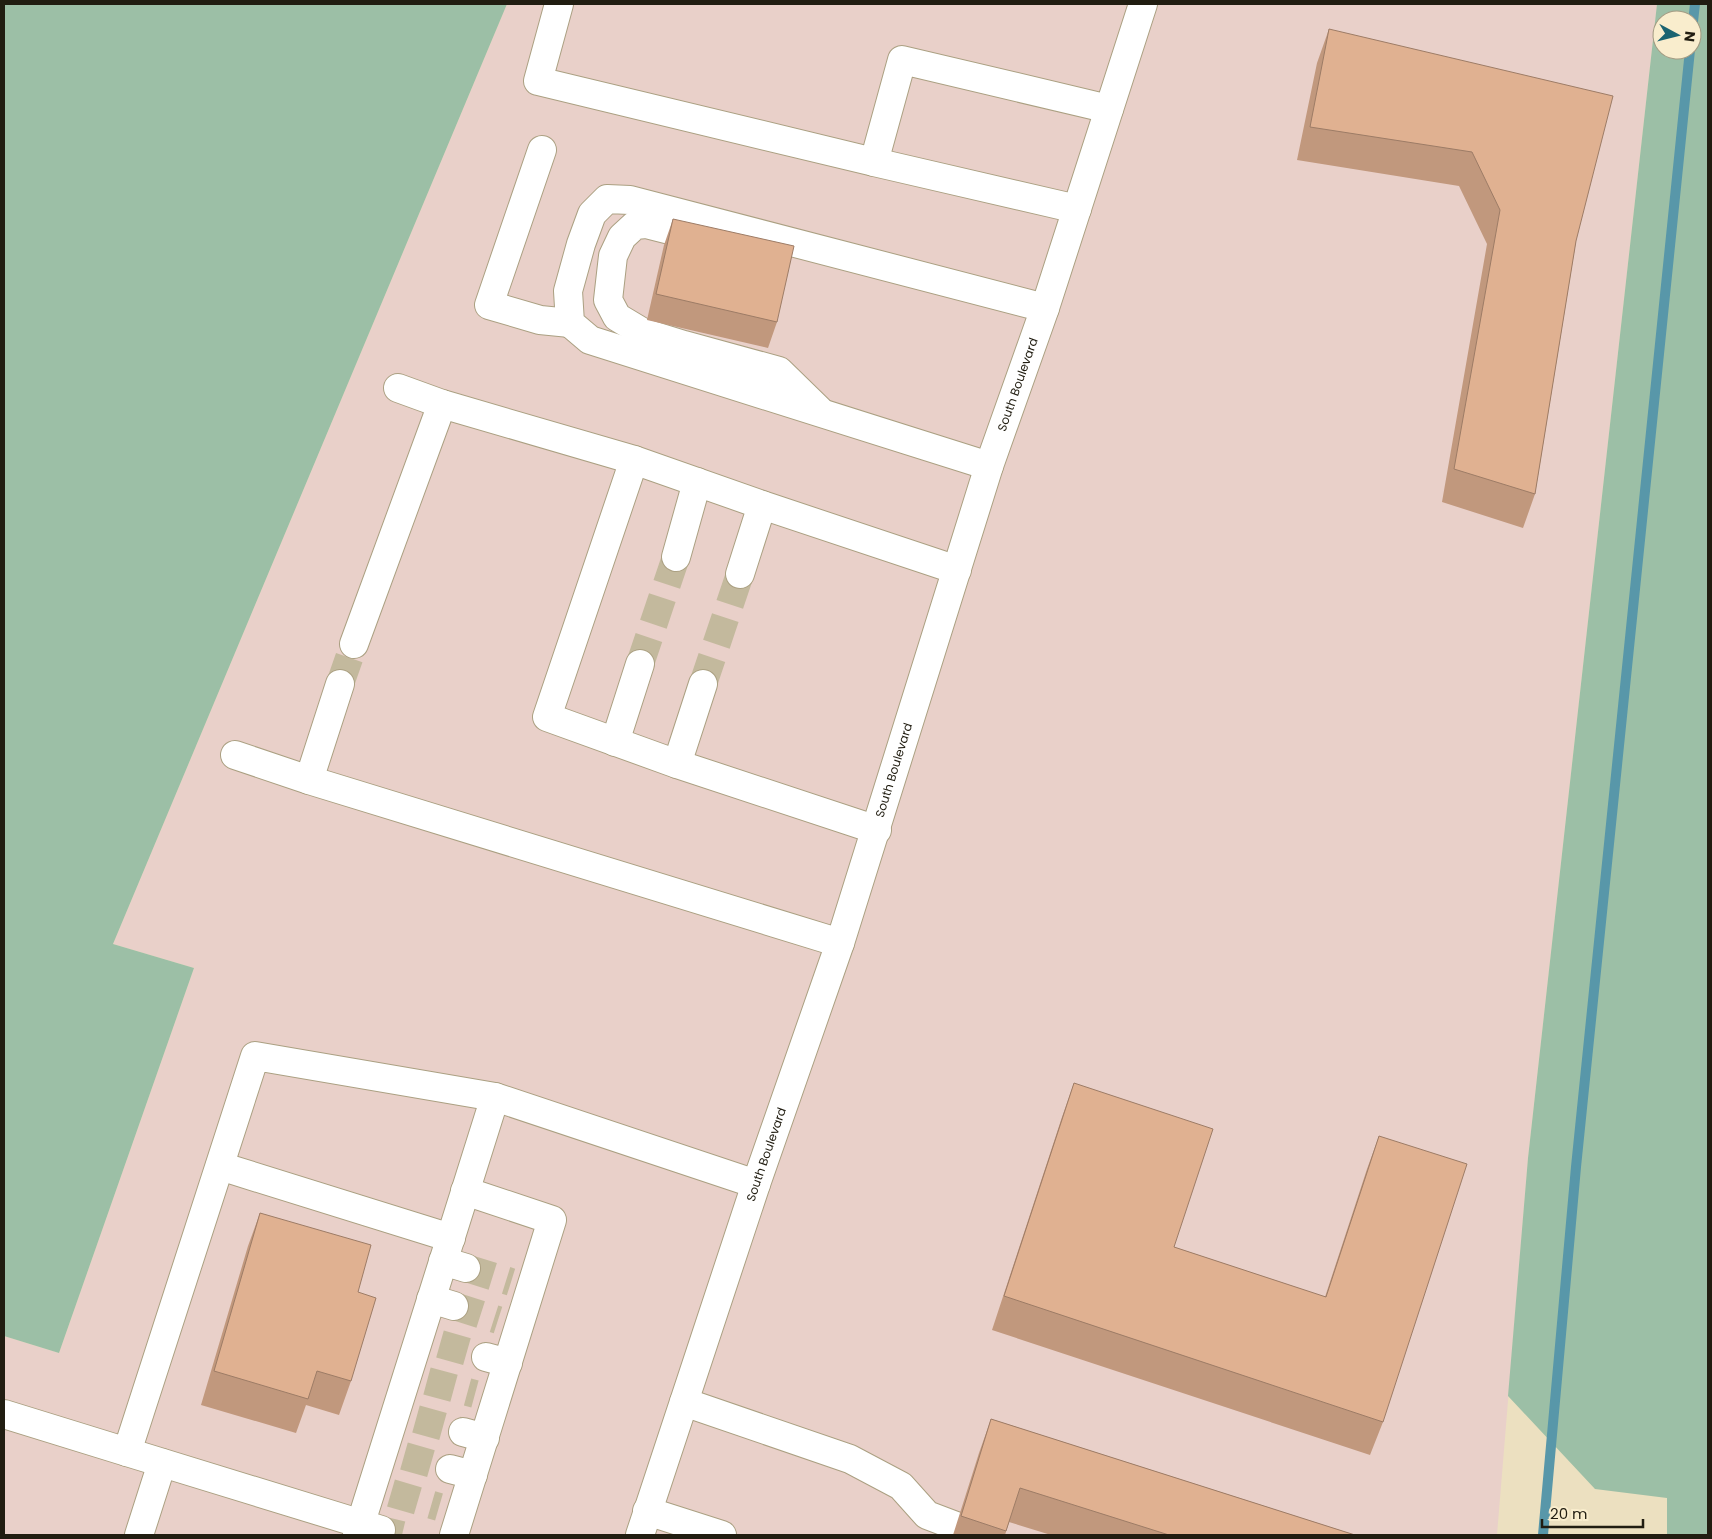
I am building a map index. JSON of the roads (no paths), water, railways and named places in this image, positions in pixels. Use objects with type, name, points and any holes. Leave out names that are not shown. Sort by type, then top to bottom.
[{"type":"main road","points":[[559,4],[538,80],[874,162],[1077,209]]},
{"type":"main road","name":"South Boulevard","points":[[644,1523],[756,1184],[840,943],[877,830],[989,466],[1045,308],[1143,4]]},
{"type":"main road","points":[[874,162],[902,60],[1109,109]]},
{"type":"main road","points":[[542,150],[489,305],[540,320],[570,323],[590,340],[989,466]]},
{"type":"main road","points":[[570,323],[568,291],[581,244],[592,214],[607,199],[630,200],[1045,308]]},
{"type":"main road","points":[[740,229],[703,240],[646,224],[635,224],[622,237],[612,256],[608,300],[617,316],[642,332],[779,370],[823,414]]},
{"type":"main road","points":[[398,388],[442,404],[634,460],[762,506],[957,570]]},
{"type":"main road","points":[[354,644],[442,404]]},
{"type":"main road","points":[[634,460],[547,717],[677,764],[877,830]]},
{"type":"main road","points":[[676,557],[697,482]]},
{"type":"main road","points":[[740,574],[762,506]]},
{"type":"main road","points":[[615,742],[640,664]]},
{"type":"main road","points":[[309,780],[340,684]]},
{"type":"main road","points":[[677,764],[703,684]]},
{"type":"main road","points":[[236,755],[309,780],[840,943]]},
{"type":"main road","points":[[127,1452],[255,1056],[495,1097],[756,1184]]},
{"type":"main road","points":[[4,1414],[366,1529],[394,1453],[443,1303],[466,1191],[495,1097]]},
{"type":"main road","points":[[220,1166],[453,1255]]},
{"type":"main road","points":[[451,1518],[462,1472],[509,1323],[522,1285],[552,1220],[466,1191]]},
{"type":"main road","points":[[684,1402],[850,1459],[901,1486],[927,1515],[956,1526]]},
{"type":"main road","points":[[139,1535],[162,1463]]},
{"type":"main road","points":[[644,1523],[722,1535]]},
{"type":"waterway","points":[[1694,10],[1695,4]]},
{"type":"waterway","points":[[1543,1535],[1576,1167],[1689,60]]},
{"type":"tunnel","points":[[640,664],[676,557]]},
{"type":"tunnel","points":[[703,684],[740,574]]},
{"type":"tunnel","points":[[340,684],[354,644]]},
{"type":"tunnel","points":[[466,1268],[511,1282]]},
{"type":"tunnel","points":[[454,1306],[498,1320]]},
{"type":"tunnel","points":[[440,1344],[486,1357]]},
{"type":"tunnel","points":[[427,1381],[475,1394]]},
{"type":"tunnel","points":[[416,1419],[463,1432]]},
{"type":"tunnel","points":[[404,1456],[450,1469]]},
{"type":"tunnel","points":[[391,1493],[439,1507]]},
{"type":"tunnel","points":[[381,1530],[402,1535]]}]
